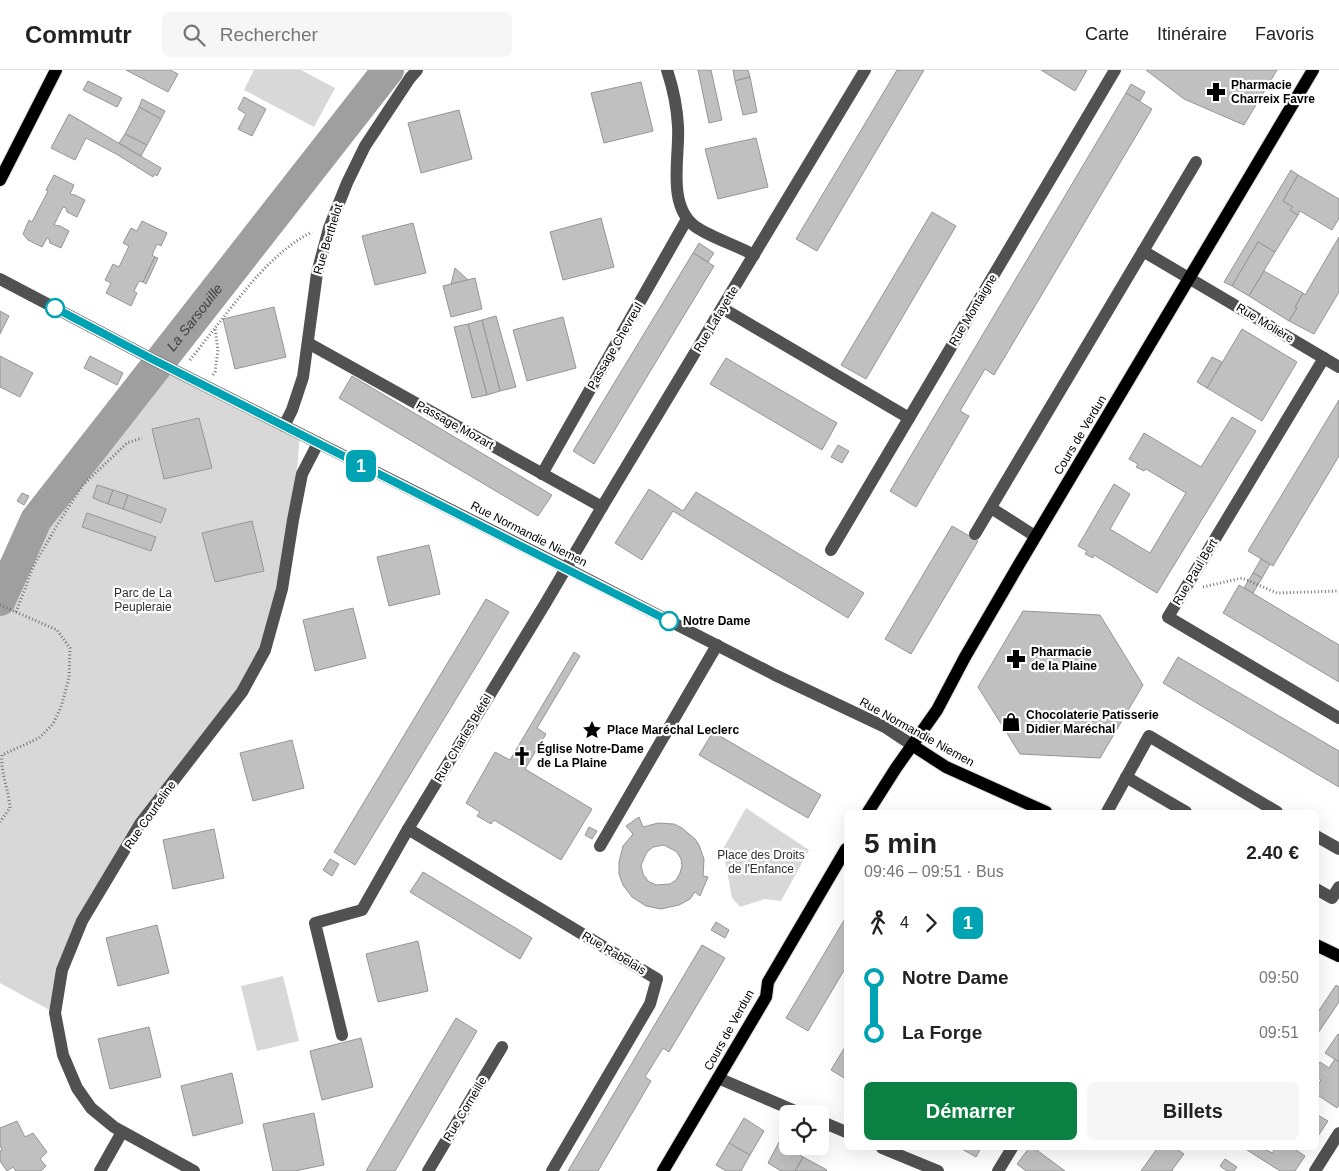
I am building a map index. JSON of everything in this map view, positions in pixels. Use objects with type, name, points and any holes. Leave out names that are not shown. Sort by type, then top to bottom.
[{"type":"main road","points":[[0,180],[56,70]]},
{"type":"main road","name":"Cours de Verdun","points":[[869,810],[937,710],[965,657],[1035,536],[1313,70]]},
{"type":"main road","name":"Rue Normandie Niemen","points":[[912,745],[946,767],[1042,810]]},
{"type":"main road","name":"Cours de Verdun","points":[[663,1171],[766,997],[768,982],[844,852]]},
{"type":"main road","points":[[1319,946],[1339,956]]},
{"type":"street","name":"Rue Berthelot","points":[[284,426],[292,410],[303,377],[317,274],[329,228],[346,183],[364,146],[417,70]]},
{"type":"street","points":[[667,70],[673,87],[678,127],[676,178],[682,209],[687,219],[696,227],[754,255]]},
{"type":"street","name":"Rue Lafayette","points":[[566,568],[865,70]]},
{"type":"street","name":"Rue Montaigne","points":[[831,550],[1115,70]]},
{"type":"street","points":[[975,534],[1196,162]]},
{"type":"street","name":"Passage Chevreul","points":[[542,474],[687,219]]},
{"type":"street","name":"Rue Molière","points":[[1143,251],[1339,367]]},
{"type":"street","name":"Rue Normandie Niemen","points":[[0,279],[206,387],[775,675],[885,727],[912,745]]},
{"type":"street","points":[[722,308],[909,418]]},
{"type":"street","name":"Passage Mozart","points":[[308,342],[602,507]]},
{"type":"street","name":"Rue Paul Bert","points":[[1324,358],[1168,617],[1339,718]]},
{"type":"street","name":"Rue Courteline","points":[[194,1171],[122,1132],[101,1118],[91,1108],[77,1088],[63,1055],[56,1012],[62,970],[82,921],[140,824],[242,692],[265,650],[282,589],[302,474],[318,443]]},
{"type":"street","points":[[991,508],[1035,536]]},
{"type":"street","name":"Rue Charles Blétel","points":[[342,1034],[315,923],[362,910],[408,829],[566,568]]},
{"type":"street","points":[[600,846],[717,645]]},
{"type":"street","points":[[1108,810],[1149,736],[1274,810]]},
{"type":"street","points":[[1126,777],[1183,810]]},
{"type":"street","name":"Rue Rabelais","points":[[408,829],[657,979],[650,1004],[552,1171]]},
{"type":"street","points":[[1319,838],[1339,849]]},
{"type":"street","points":[[1319,891],[1332,898],[1339,887]]},
{"type":"street","name":"Rue Corneille","points":[[428,1171],[502,1047]]},
{"type":"street","points":[[718,1078],[781,1105]]},
{"type":"street","points":[[829,1125],[844,1131]]},
{"type":"street","points":[[100,1171],[122,1132]]},
{"type":"street","points":[[1315,1171],[1339,1133]]},
{"type":"street","points":[[887,1150],[938,1171]]},
{"type":"street","points":[[998,1171],[1011,1150]]},
{"type":"path","points":[[190,360],[255,279],[298,239],[319,230]]},
{"type":"path","points":[[206,387],[215,372],[217,363],[218,350],[215,328]]},
{"type":"path","points":[[16,612],[34,566],[83,485],[127,443],[142,438]]},
{"type":"path","points":[[1183,592],[1242,578],[1278,593],[1339,591]]},
{"type":"path","points":[[0,605],[57,630],[70,648],[69,678],[61,707],[53,724],[39,738],[2,755],[1,762],[10,808],[0,822]]},
{"type":"green space","points":[[254,70],[301,70],[335,88],[314,127],[244,90]]},
{"type":"green space","name":"Parc de La Peupleraie","points":[[173,370],[300,434],[293,520],[265,650],[140,824],[82,921],[55,1013],[0,983],[0,600],[36,520],[92,448]]},
{"type":"green space","name":"Place des Droits de l'Enfance","points":[[746,808],[809,850],[781,901],[765,899],[740,907],[732,898],[723,849]]},
{"type":"green space","points":[[283,976],[299,1041],[257,1051],[241,986]]},
{"type":"building","points":[[126,70],[170,70],[178,74],[168,92]]},
{"type":"building","points":[[698,70],[711,70],[722,120],[709,123]]},
{"type":"building","points":[[733,70],[748,70],[750,77],[735,81]]},
{"type":"building","points":[[897,70],[924,70],[817,251],[796,239]]},
{"type":"building","points":[[1041,70],[1087,70],[1075,91]]},
{"type":"building","points":[[1146,70],[1277,70],[1244,125],[1184,99]]},
{"type":"building","points":[[750,77],[757,112],[743,115],[735,81]]},
{"type":"building","points":[[88,81],[122,98],[117,107],[83,90]]},
{"type":"building","points":[[641,82],[653,131],[604,143],[591,93]]},
{"type":"building","points":[[1131,84],[1145,92],[1140,101],[1126,93]]},
{"type":"building","points":[[1126,93],[1152,109],[994,375],[985,369],[960,411],[969,416],[916,507],[890,491]]},
{"type":"building","points":[[244,97],[266,109],[252,136],[238,129],[246,114],[238,109]]},
{"type":"building","points":[[142,99],[165,111],[161,119],[139,107]]},
{"type":"building","points":[[139,107],[161,119],[147,145],[125,134]]},
{"type":"building","points":[[459,110],[472,159],[421,173],[408,123]]},
{"type":"building","points":[[69,114],[161,168],[157,176],[154,174],[153,177],[86,138],[75,160],[51,148]]},
{"type":"building","points":[[125,134],[147,145],[141,156],[119,143]]},
{"type":"building","points":[[756,138],[768,187],[718,199],[705,149]]},
{"type":"building","points":[[1291,170],[1298,175],[1283,201],[1293,207],[1290,210],[1298,215],[1275,252],[1258,242],[1232,286],[1224,282]]},
{"type":"building","points":[[54,175],[74,185],[70,194],[85,200],[77,217],[67,212],[66,208],[63,207],[54,225],[69,231],[61,248],[50,243],[47,238],[42,247],[28,240],[23,234],[29,220],[32,222]]},
{"type":"building","points":[[1298,175],[1339,199],[1339,218],[1332,230],[1300,211],[1298,215],[1290,210],[1293,207],[1283,201]]},
{"type":"building","points":[[932,212],[956,226],[866,379],[841,365]]},
{"type":"building","points":[[601,218],[614,267],[563,280],[550,232]]},
{"type":"building","points":[[142,221],[167,233],[161,246],[157,244],[152,255],[155,257],[143,282],[139,281],[134,291],[137,293],[131,306],[106,293],[111,283],[105,280],[113,264],[119,267],[129,246],[123,243],[131,228],[137,231]]},
{"type":"building","points":[[413,223],[426,273],[375,285],[362,236]]},
{"type":"building","points":[[1339,237],[1339,292],[1314,334],[1289,321],[1303,293],[1305,295]]},
{"type":"building","points":[[1258,242],[1275,252],[1249,296],[1232,286]]},
{"type":"building","points":[[699,243],[714,253],[708,262],[693,253]]},
{"type":"building","points":[[693,253],[714,266],[594,464],[573,451]]},
{"type":"building","points":[[155,257],[158,258],[146,284],[143,282]]},
{"type":"building","points":[[455,268],[468,280],[451,284]]},
{"type":"building","points":[[1264,271],[1303,293],[1289,321],[1249,296]]},
{"type":"building","points":[[475,278],[482,309],[451,317],[443,286]]},
{"type":"building","points":[[274,307],[286,357],[235,369],[223,319]]},
{"type":"building","points":[[0,311],[9,316],[0,334]]},
{"type":"building","points":[[496,316],[516,387],[500,391],[482,320]]},
{"type":"building","points":[[563,317],[576,368],[527,381],[513,330]]},
{"type":"building","points":[[482,320],[500,391],[487,395],[468,324]]},
{"type":"building","points":[[468,324],[487,395],[472,398],[454,327]]},
{"type":"building","points":[[1242,329],[1297,362],[1262,421],[1207,388]]},
{"type":"building","points":[[0,356],[33,373],[20,397],[0,387]]},
{"type":"building","points":[[90,356],[123,373],[117,385],[84,368]]},
{"type":"building","points":[[1212,357],[1222,362],[1207,388],[1197,382]]},
{"type":"building","points":[[726,358],[837,423],[822,450],[710,384]]},
{"type":"building","points":[[352,376],[552,495],[538,516],[339,398]]},
{"type":"building","points":[[1339,400],[1339,456],[1273,566],[1248,551]]},
{"type":"building","points":[[1232,417],[1256,431],[1157,593],[1094,555],[1093,558],[1085,554],[1087,551],[1078,546],[1114,484],[1130,494],[1110,529],[1150,553],[1186,493],[1146,469],[1144,471],[1136,467],[1138,464],[1129,459],[1144,433],[1201,467]]},
{"type":"building","points":[[199,418],[212,468],[164,479],[152,429]]},
{"type":"building","points":[[838,445],[849,451],[842,463],[831,457]]},
{"type":"building","points":[[97,485],[113,490],[108,504],[93,498]]},
{"type":"building","points":[[649,489],[683,511],[696,492],[864,593],[848,618],[673,511],[642,560],[615,543]]},
{"type":"building","points":[[113,490],[128,495],[123,509],[108,504]]},
{"type":"building","points":[[22,493],[29,496],[24,505],[17,501]]},
{"type":"building","points":[[128,495],[166,509],[161,523],[123,509]]},
{"type":"building","points":[[87,513],[156,537],[151,551],[82,527]]},
{"type":"building","points":[[252,521],[264,571],[215,582],[202,533]]},
{"type":"building","points":[[952,526],[978,541],[911,654],[885,639]]},
{"type":"building","points":[[429,545],[440,594],[389,606],[377,557]]},
{"type":"building","points":[[1261,559],[1270,564],[1262,578],[1253,573]]},
{"type":"building","points":[[1253,573],[1262,578],[1253,593],[1244,588]]},
{"type":"building","points":[[1239,585],[1339,645],[1339,682],[1223,613]]},
{"type":"building","points":[[486,599],[509,612],[355,865],[334,852]]},
{"type":"building","points":[[353,608],[366,658],[315,671],[303,620]]},
{"type":"building","points":[[1023,611],[1100,615],[1143,685],[1100,758],[1020,754],[978,687]]},
{"type":"building","name":"Église Notre-Dame de La Plaine","points":[[574,652],[580,656],[537,728],[546,734],[525,769],[592,809],[561,860],[494,820],[491,824],[477,816],[480,812],[466,803],[495,752],[510,760]]},
{"type":"building","points":[[1178,657],[1339,751],[1339,787],[1163,683]]},
{"type":"building","points":[[713,732],[821,795],[808,818],[699,755]]},
{"type":"building","points":[[292,740],[304,788],[253,801],[240,753]]},
{"type":"building","points":[[639,817],[643,827],[658,823],[674,824],[695,839],[704,859],[703,876],[708,877],[700,896],[695,892],[690,899],[679,905],[661,909],[646,906],[632,897],[623,885],[619,874],[619,862],[623,846],[633,834],[626,826]],"holes":[[[664,845],[677,852],[682,866],[676,880],[670,884],[656,885],[648,881],[643,874],[641,865],[647,852],[653,847]]]},
{"type":"building","points":[[589,827],[597,831],[592,839],[585,835]]},
{"type":"building","points":[[214,829],[224,878],[173,889],[163,840]]},
{"type":"building","points":[[330,859],[339,864],[332,876],[323,870]]},
{"type":"building","points":[[423,872],[532,938],[520,959],[410,892]]},
{"type":"building","points":[[844,920],[844,970],[808,1031],[786,1018]]},
{"type":"building","points":[[716,922],[729,930],[725,938],[711,930]]},
{"type":"building","points":[[157,925],[169,973],[118,986],[106,938]]},
{"type":"building","points":[[418,941],[428,991],[378,1002],[366,954]]},
{"type":"building","points":[[702,945],[725,958],[669,1052],[663,1048],[645,1077],[651,1081],[598,1171],[568,1171]]},
{"type":"building","points":[[1336,985],[1339,987],[1339,1002],[1319,1032],[1319,1010]]},
{"type":"building","points":[[456,1018],[477,1031],[395,1171],[366,1171]]},
{"type":"building","points":[[149,1027],[161,1077],[110,1089],[98,1039]]},
{"type":"building","points":[[1339,1035],[1339,1062],[1325,1053]]},
{"type":"building","points":[[361,1038],[373,1087],[322,1100],[310,1051]]},
{"type":"building","points":[[844,1049],[844,1078],[831,1070]]},
{"type":"building","points":[[1335,1059],[1339,1062],[1339,1105],[1337,1108],[1319,1096],[1319,1083],[1321,1080],[1319,1079],[1319,1063],[1320,1062],[1329,1068]]},
{"type":"building","points":[[232,1073],[243,1123],[193,1136],[181,1086]]},
{"type":"building","points":[[314,1113],[324,1165],[295,1171],[273,1171],[263,1124]]},
{"type":"building","points":[[1319,1116],[1328,1121],[1319,1134]]},
{"type":"building","points":[[744,1118],[764,1131],[750,1155],[729,1143]]},
{"type":"building","points":[[17,1121],[25,1137],[33,1133],[47,1152],[40,1159],[46,1166],[41,1171],[16,1171],[13,1167],[7,1171],[0,1161],[0,1151],[2,1150],[0,1145],[0,1128]]},
{"type":"building","points":[[779,1142],[779,1155],[800,1155],[803,1157],[795,1171],[781,1171],[768,1163]]},
{"type":"building","points":[[729,1143],[750,1155],[741,1171],[726,1171],[716,1165]]},
{"type":"building","points":[[964,1150],[980,1150],[976,1157]]},
{"type":"building","points":[[1028,1150],[1037,1150],[1065,1171],[1026,1171],[1017,1164]]},
{"type":"building","points":[[1156,1150],[1178,1150],[1184,1154],[1173,1171],[1141,1171]]},
{"type":"building","points":[[1247,1150],[1267,1150],[1272,1153],[1274,1150],[1296,1150],[1305,1156],[1295,1171],[1280,1171]]},
{"type":"building","points":[[803,1157],[827,1170],[795,1171]]},
{"type":"building","points":[[1225,1159],[1237,1167],[1234,1171],[1227,1171],[1220,1166]]},
{"type":"waterway","name":"La Sarsouille","points":[[0,600],[36,520],[388,70]]},
{"type":"bus line","name":"1","points":[[55,308],[669,621]]},
{"type":"place","name":"Pharmacie Charreix Favre","points":[[1216,92]]},
{"type":"place","name":"Notre Dame","points":[[669,621]]},
{"type":"place","name":"Pharmacie de la Plaine","points":[[1016,659]]},
{"type":"place","name":"Chocolaterie Patisserie Didier Maréchal","points":[[1011,722]]},
{"type":"place","name":"Place Maréchal Leclerc","points":[[592,730]]},
{"type":"place","name":"Église Notre-Dame de La Plaine","points":[[522,756]]}]
